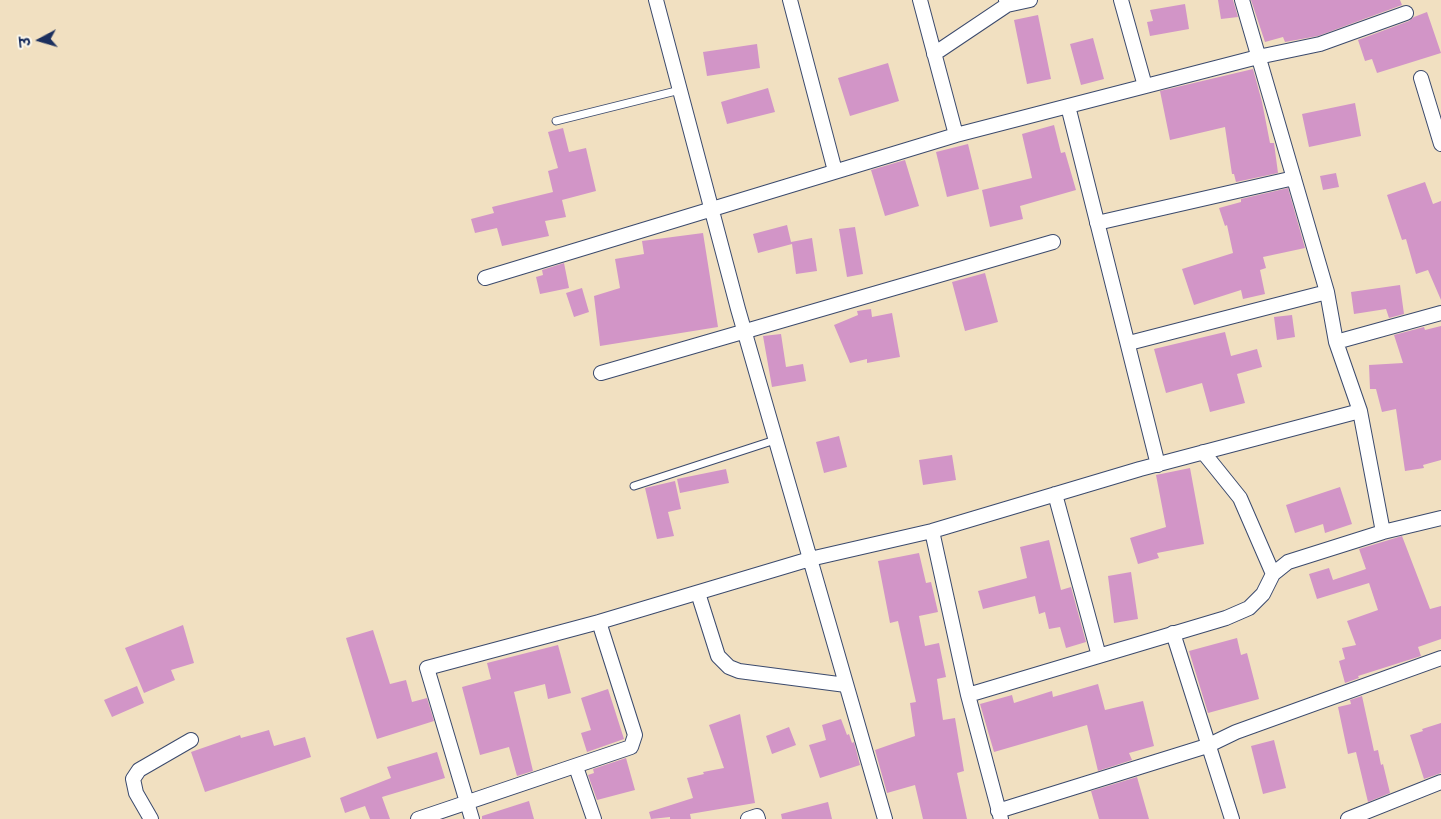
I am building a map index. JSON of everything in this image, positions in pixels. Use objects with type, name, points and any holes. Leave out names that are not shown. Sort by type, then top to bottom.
[{"type":"street","points":[[656,0],[710,210],[885,819]]},
{"type":"street","points":[[790,0],[835,171]]},
{"type":"street","points":[[920,0],[956,135]]},
{"type":"street","points":[[934,54],[1007,3],[1030,0]]},
{"type":"street","points":[[1122,0],[1145,86]]},
{"type":"street","points":[[1242,0],[1327,292],[1336,342],[1360,411],[1383,532]]},
{"type":"street","points":[[485,278],[956,135],[1258,57],[1320,44],[1406,13]]},
{"type":"street","points":[[1421,78],[1441,144]]},
{"type":"street","points":[[1068,106],[1158,465]]},
{"type":"street","points":[[1098,222],[1294,178]]},
{"type":"street","points":[[601,373],[1053,242]]},
{"type":"street","points":[[1129,344],[1327,292]]},
{"type":"street","points":[[1336,342],[1441,313]]},
{"type":"street","points":[[472,819],[427,668],[599,622],[810,559],[932,531],[1203,452],[1360,411]]},
{"type":"street","points":[[1203,452],[1240,498],[1273,574]]},
{"type":"street","points":[[1055,494],[1098,656]]},
{"type":"street","points":[[968,695],[1226,618],[1248,608],[1263,594],[1273,574],[1288,562],[1383,532],[1441,518]]},
{"type":"street","points":[[932,531],[968,695],[999,815],[1207,746],[1236,732],[1441,658]]},
{"type":"street","points":[[698,593],[718,656],[729,667],[739,671],[846,685]]},
{"type":"street","points":[[418,819],[624,751],[631,747],[635,735],[599,622]]},
{"type":"street","points":[[1173,633],[1207,746],[1232,819]]},
{"type":"street","points":[[151,819],[136,794],[133,779],[139,770],[191,740]]},
{"type":"street","points":[[576,767],[594,819]]},
{"type":"street","points":[[1348,819],[1441,782]]},
{"type":"street","points":[[748,819],[757,816],[758,819]]},
{"type":"lane","points":[[556,121],[680,90]]},
{"type":"lane","points":[[634,486],[775,440]]},
{"type":"building","points":[[1218,0],[1233,0],[1238,17],[1221,19]]},
{"type":"building","points":[[1251,0],[1400,0],[1402,5],[1318,36],[1285,42],[1283,37],[1265,42]]},
{"type":"building","points":[[1185,4],[1189,29],[1150,36],[1147,22],[1153,21],[1150,10]]},
{"type":"building","points":[[1427,12],[1441,53],[1377,73],[1372,59],[1365,61],[1358,40],[1409,21]]},
{"type":"building","points":[[1038,15],[1051,79],[1027,84],[1014,20]]},
{"type":"building","points":[[1093,38],[1104,79],[1081,85],[1070,44]]},
{"type":"building","points":[[757,44],[760,68],[707,76],[703,52]]},
{"type":"building","points":[[888,63],[899,101],[850,116],[838,78]]},
{"type":"building","points":[[1253,69],[1270,143],[1274,143],[1278,173],[1236,182],[1234,174],[1232,174],[1225,127],[1170,140],[1160,91]]},
{"type":"building","points":[[768,88],[775,112],[727,124],[721,102]]},
{"type":"building","points":[[1355,103],[1361,136],[1309,147],[1302,114]]},
{"type":"building","points":[[1054,125],[1061,153],[1065,152],[1076,190],[1020,206],[1023,219],[990,227],[982,190],[1032,178],[1022,134]]},
{"type":"building","points":[[563,128],[569,152],[586,148],[596,191],[562,200],[566,217],[545,221],[549,236],[502,246],[497,228],[475,233],[471,219],[494,213],[492,207],[553,192],[548,171],[558,168],[548,132]]},
{"type":"building","points":[[968,144],[979,189],[947,197],[936,152]]},
{"type":"building","points":[[905,160],[919,206],[885,216],[871,170]]},
{"type":"building","points":[[1336,173],[1339,187],[1323,190],[1320,176]]},
{"type":"building","points":[[1425,182],[1433,204],[1441,201],[1441,300],[1428,270],[1416,274],[1406,239],[1402,240],[1387,195]]},
{"type":"building","points":[[1288,188],[1305,248],[1263,257],[1266,268],[1260,270],[1265,294],[1243,299],[1241,290],[1194,305],[1182,269],[1233,253],[1227,225],[1225,226],[1219,208],[1241,202],[1241,199]]},
{"type":"building","points":[[787,225],[791,242],[812,238],[817,271],[796,274],[792,244],[758,253],[753,234]]},
{"type":"building","points":[[855,227],[863,274],[847,277],[839,229]]},
{"type":"building","points":[[703,233],[718,327],[600,346],[594,296],[620,288],[615,259],[644,254],[642,241]]},
{"type":"building","points":[[564,263],[569,288],[540,294],[536,277],[543,275],[542,270]]},
{"type":"building","points":[[985,273],[998,322],[965,331],[952,282]]},
{"type":"building","points":[[1400,285],[1404,314],[1389,318],[1386,309],[1354,314],[1351,292]]},
{"type":"building","points":[[582,288],[589,312],[574,317],[566,293]]},
{"type":"building","points":[[871,309],[872,317],[892,313],[900,357],[867,363],[867,359],[850,363],[834,325],[858,315],[857,311]]},
{"type":"building","points":[[1292,315],[1295,337],[1277,340],[1274,317]]},
{"type":"building","points":[[1441,326],[1441,460],[1423,465],[1424,468],[1405,471],[1396,409],[1382,412],[1376,389],[1370,389],[1369,365],[1403,363],[1394,335],[1424,327],[1425,330]]},
{"type":"building","points":[[1225,332],[1231,356],[1257,349],[1262,367],[1237,374],[1245,403],[1210,412],[1202,383],[1166,393],[1154,349]]},
{"type":"building","points":[[781,334],[786,367],[803,364],[806,381],[772,387],[763,336]]},
{"type":"building","points":[[839,436],[847,467],[824,473],[816,442]]},
{"type":"building","points":[[952,455],[956,480],[923,485],[919,460]]},
{"type":"building","points":[[1190,468],[1204,544],[1157,553],[1159,558],[1138,564],[1130,538],[1166,527],[1156,475]]},
{"type":"building","points":[[726,469],[729,483],[680,493],[677,479]]},
{"type":"building","points":[[675,481],[681,509],[668,512],[674,536],[657,539],[645,488]]},
{"type":"building","points":[[1340,487],[1352,524],[1325,533],[1323,524],[1295,533],[1286,505]]},
{"type":"building","points":[[1402,536],[1430,609],[1441,606],[1441,639],[1418,647],[1421,656],[1358,676],[1359,678],[1345,683],[1339,661],[1345,659],[1342,648],[1356,645],[1347,621],[1378,610],[1369,583],[1317,599],[1309,574],[1329,568],[1333,580],[1366,569],[1359,549]]},
{"type":"building","points":[[1049,540],[1061,590],[1071,587],[1086,642],[1066,648],[1060,627],[1049,629],[1045,612],[1039,614],[1035,596],[983,609],[978,591],[1027,578],[1020,547]]},
{"type":"building","points":[[919,553],[926,583],[931,582],[938,612],[919,616],[925,646],[939,643],[946,677],[937,679],[943,720],[955,718],[964,771],[957,773],[967,819],[923,819],[915,785],[887,793],[875,750],[915,736],[910,703],[916,702],[898,621],[890,623],[878,561]]},
{"type":"building","points":[[1131,572],[1138,619],[1114,623],[1108,576]]},
{"type":"building","points":[[183,625],[194,663],[171,670],[175,680],[144,693],[125,648]]},
{"type":"building","points":[[373,630],[390,684],[406,680],[412,702],[427,698],[434,721],[377,739],[346,638]]},
{"type":"building","points":[[1237,638],[1241,655],[1247,653],[1259,699],[1208,713],[1189,651]]},
{"type":"building","points":[[558,645],[571,693],[548,699],[545,684],[514,692],[533,771],[517,776],[509,747],[480,755],[462,687],[491,679],[487,663]]},
{"type":"building","points":[[1098,684],[1105,710],[1143,701],[1154,746],[1129,753],[1132,760],[1098,771],[1087,725],[994,752],[980,704],[1012,695],[1014,703],[1052,691],[1053,697]]},
{"type":"building","points":[[137,686],[144,703],[112,717],[104,700]]},
{"type":"building","points":[[608,689],[624,739],[587,752],[581,733],[591,730],[581,698]]},
{"type":"building","points":[[1362,696],[1374,751],[1378,750],[1390,793],[1368,802],[1356,752],[1348,754],[1338,707],[1351,704],[1350,700]]},
{"type":"building","points":[[740,714],[755,803],[690,814],[691,819],[670,819],[670,817],[651,819],[649,812],[693,798],[687,778],[704,774],[703,772],[724,768],[709,725]]},
{"type":"building","points":[[841,719],[847,735],[849,734],[852,743],[854,742],[860,765],[820,778],[809,745],[826,740],[822,725]]},
{"type":"building","points":[[1441,723],[1441,773],[1424,779],[1410,735]]},
{"type":"building","points":[[789,727],[796,745],[772,754],[766,736]]},
{"type":"building","points":[[269,730],[274,746],[305,737],[311,757],[205,792],[191,752],[240,735],[241,738]]},
{"type":"building","points":[[1274,740],[1286,788],[1263,794],[1251,746]]},
{"type":"building","points":[[437,752],[445,778],[382,797],[390,819],[370,819],[365,806],[345,813],[340,798],[391,778],[387,767]]},
{"type":"building","points":[[626,758],[635,790],[597,800],[588,775],[594,773],[593,769]]},
{"type":"building","points":[[1137,777],[1149,819],[1099,819],[1091,791]]},
{"type":"building","points":[[529,801],[534,819],[482,819],[482,816]]},
{"type":"building","points":[[828,802],[832,819],[782,819],[781,814]]}]
